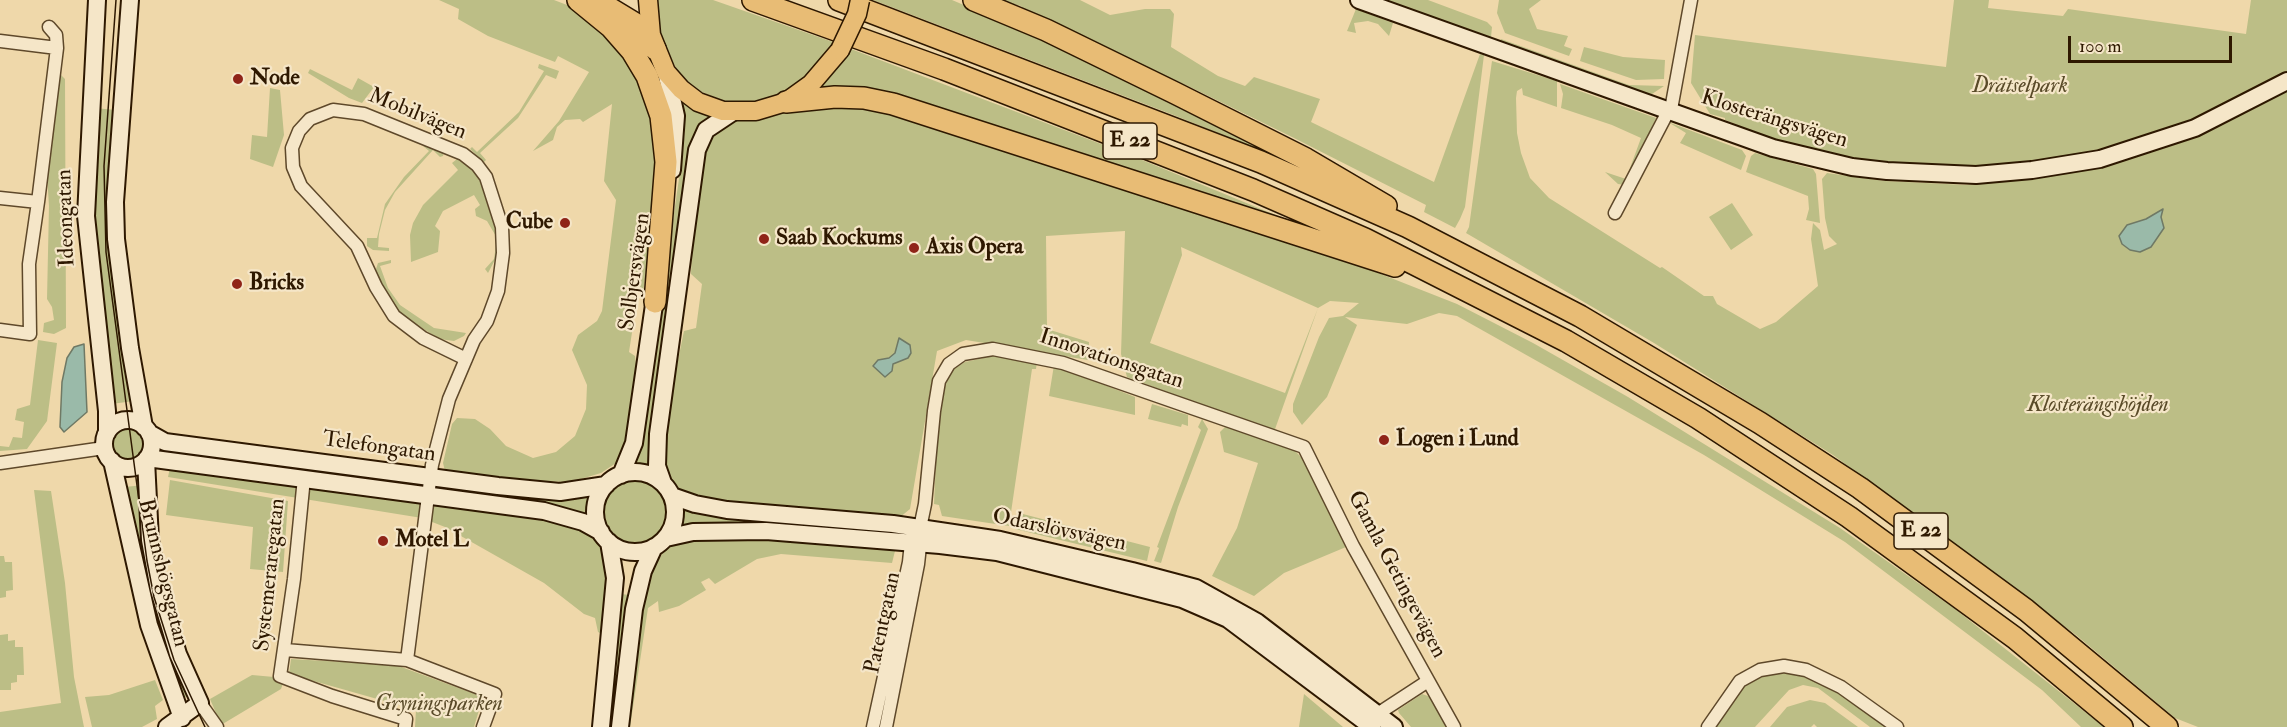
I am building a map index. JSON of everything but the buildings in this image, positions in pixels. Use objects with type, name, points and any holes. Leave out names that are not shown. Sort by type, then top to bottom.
[{"type":"highway","points":[[578,0],[611,27],[632,51],[647,76],[661,116],[666,162],[655,302]]},
{"type":"highway","points":[[596,0],[634,23],[655,50]]},
{"type":"highway","name":"E 22","points":[[839,0],[1262,162],[1462,255],[1658,360],[1860,488],[2017,603],[2167,727]]},
{"type":"highway","points":[[974,0],[1046,30],[1306,159],[1351,183],[1462,255]]},
{"type":"highway","name":"E 22","points":[[761,3],[944,69],[1253,190],[1365,239],[1483,297],[1620,371],[1757,454],[2015,638],[2122,727]]},
{"type":"highway","points":[[786,102],[835,97],[864,99],[893,105],[1276,226],[1483,297]]},
{"type":"main road","points":[[648,0],[649,25],[655,50],[673,82],[698,102],[732,112],[756,111],[786,102],[819,77],[840,50],[854,21],[860,0]]},
{"type":"street","name":"Ideongatan","points":[[97,0],[86,216],[107,411],[108,448]]},
{"type":"street","points":[[108,448],[128,468],[138,466],[146,459],[152,445],[146,430],[125,304],[115,202],[130,0]]},
{"type":"street","name":"Klosterängsvägen","points":[[1359,0],[1773,148],[1831,162],[1898,172],[1976,175],[2073,164],[2132,150],[2195,128],[2287,81]]},
{"type":"street","points":[[1615,213],[1668,111],[1677,86],[1691,0]]},
{"type":"street","points":[[0,330],[30,334],[29,264],[57,48],[56,35],[49,27]]},
{"type":"street","points":[[0,41],[57,48]]},
{"type":"street","name":"Solbjersvägen","points":[[621,475],[634,443],[676,135],[675,105],[666,72]]},
{"type":"street","name":"Mobilvägen","points":[[407,660],[430,478],[445,411],[466,359],[491,312],[502,268],[502,226],[486,177],[477,165],[463,154],[364,114],[333,110],[310,119],[298,131],[292,148],[293,167],[301,186],[357,246],[376,288],[394,316],[415,333],[466,359]]},
{"type":"street","name":"Solbjersvägen","points":[[668,490],[657,466],[658,434],[697,150],[706,130],[732,112]]},
{"type":"street","points":[[0,198],[38,202]]},
{"type":"street","name":"Innovationsgatan","points":[[917,538],[939,381],[949,364],[972,351],[1000,349],[1046,358],[1276,438],[1300,444]]},
{"type":"street","points":[[108,448],[122,421],[135,422],[146,430]]},
{"type":"street","name":"Telefongatan","points":[[146,430],[165,442],[430,478],[560,492],[606,485]]},
{"type":"street","name":"Gamla Getingevägen","points":[[1300,444],[1309,453],[1353,546],[1454,727]]},
{"type":"street","points":[[0,463],[108,448]]},
{"type":"street","name":"Brunnshögsgatan","points":[[108,448],[148,625],[184,722]]},
{"type":"street","name":"Brunnshögsgatan","points":[[146,459],[150,540],[159,590],[178,654],[200,703],[217,727]]},
{"type":"street","name":"Telefongatan","points":[[146,459],[544,511],[583,522],[605,537]]},
{"type":"street","points":[[601,727],[615,578],[605,537],[597,522],[597,502],[606,485],[630,472],[648,474],[668,490],[675,505],[674,522],[643,571],[634,609],[620,727]]},
{"type":"street","name":"Systemeraregatan","points":[[304,478],[285,650],[280,676],[332,696],[406,719],[405,727]]},
{"type":"street","name":"Odarslövsvägen","points":[[668,490],[710,508],[917,538]]},
{"type":"street","name":"Odarslövsvägen","points":[[660,543],[693,532],[765,531],[917,538],[1034,547],[1196,588],[1257,622],[1374,722],[1394,727]]},
{"type":"street","points":[[605,537],[627,551],[641,552],[660,543]]},
{"type":"street","name":"Patentgatan","points":[[873,727],[909,562],[917,538]]},
{"type":"street","name":"Patentgatan","points":[[886,727],[917,538]]},
{"type":"street","points":[[285,650],[407,660],[495,694],[483,727]]},
{"type":"street","points":[[1708,727],[1740,681],[1760,670],[1784,666],[1806,670],[1841,687],[1897,727]]},
{"type":"street","points":[[1374,722],[1428,681]]},
{"type":"street","points":[[167,727],[184,722],[200,703]]},
{"type":"green space","points":[[439,0],[554,0],[567,5],[603,29],[621,48],[649,97],[658,187],[643,293],[638,293],[629,352],[635,356],[638,379],[626,445],[619,461],[601,473],[571,482],[503,480],[445,471],[443,463],[452,424],[457,418],[475,419],[490,429],[506,446],[533,458],[556,452],[575,436],[586,409],[587,385],[572,350],[578,335],[597,321],[602,311],[616,200],[604,181],[612,104],[583,122],[580,119],[565,120],[557,127],[553,140],[533,151],[559,121],[589,72],[558,56],[555,62],[488,36],[458,19],[459,9]]},
{"type":"green space","points":[[656,0],[713,0],[833,42],[812,72],[788,91],[755,103],[726,102],[695,89],[679,74],[661,38]]},
{"type":"green space","points":[[873,0],[952,0],[1072,51],[1334,180],[1171,114]]},
{"type":"green space","points":[[998,0],[1080,0],[1110,15],[1145,9],[1170,9],[1174,14],[1171,47],[1218,76],[1245,86],[1254,77],[1320,99],[1311,122],[1434,182],[1480,54],[1484,55],[1465,207],[1460,219],[1455,228],[1424,212],[1426,205],[1294,138],[1188,86],[1027,13],[1021,6]]},
{"type":"green space","points":[[1384,0],[1428,0],[1487,22],[1492,27],[1491,37]]},
{"type":"green space","points":[[1499,0],[1541,0],[1529,9],[1537,29],[1568,36],[1564,46],[1572,49],[1569,56],[1505,33],[1497,13]]},
{"type":"green space","name":"Drätselpark","points":[[1954,0],[1989,0],[1988,8],[2063,16],[2068,9],[2246,34],[2251,0],[2287,0],[2287,75],[2181,126],[2126,145],[2068,158],[2014,166],[1966,168],[1879,165],[1797,148],[1734,127],[1735,124],[1725,118],[1710,114],[1691,83],[1695,35],[1946,67]]},
{"type":"green space","points":[[1356,9],[1393,23],[1389,36],[1378,24],[1368,21],[1354,23],[1356,33],[1347,31]]},
{"type":"green space","points":[[1501,39],[1629,85],[1664,86],[1652,94],[1635,92],[1499,42]]},
{"type":"green space","points":[[1584,47],[1623,57],[1665,60],[1664,79],[1636,80],[1580,61]]},
{"type":"green space","points":[[851,49],[1130,155],[1341,242],[815,90],[838,67]]},
{"type":"green space","name":"Klosterängshöjden","points":[[1492,61],[1557,81],[1557,107],[1523,95],[1522,88],[1517,91],[1516,98],[1517,133],[1521,153],[1530,178],[1549,198],[1660,268],[1662,267],[1704,296],[1713,296],[1717,304],[1760,329],[1776,322],[1818,286],[1811,239],[1813,223],[1820,230],[1824,250],[1837,244],[1829,236],[1825,218],[1822,179],[1827,173],[1885,181],[1967,185],[2079,171],[2195,138],[2287,91],[2287,727],[2198,727],[2175,718],[2076,635],[1833,455],[1654,343],[1466,233],[1469,227]]},
{"type":"green space","points":[[539,64],[559,71],[556,79],[546,75],[518,118],[480,153],[486,160],[484,162],[470,149],[472,147],[477,152],[519,112],[544,71],[538,68]]},
{"type":"green space","points":[[310,69],[352,90],[358,78],[374,87],[362,103],[349,98],[308,73]]},
{"type":"green space","points":[[59,73],[65,79],[66,328],[54,334],[43,332],[44,323],[54,320],[52,307],[47,299],[49,206],[46,159]]},
{"type":"green space","points":[[1560,84],[1656,118],[1625,185],[1618,184],[1605,172],[1626,179],[1641,138],[1612,125],[1561,108],[1563,94]]},
{"type":"green space","points":[[270,88],[280,90],[284,135],[273,167],[250,159],[252,135],[267,137]]},
{"type":"green space","points":[[683,102],[711,116],[696,131],[689,155],[651,467],[634,464],[643,427],[683,151],[685,128]]},
{"type":"green space","points":[[821,105],[868,107],[1292,239],[1457,304],[1533,343],[1628,397],[1840,528],[1955,609],[2104,727],[2081,727],[2042,690],[1845,542],[1704,455],[1457,316],[1439,313],[1407,324],[1345,317],[1357,325],[1327,397],[1302,425],[1293,412],[1293,404],[1319,337],[1329,318],[1343,316],[1359,303],[1330,301],[1318,308],[1274,432],[1127,377],[1121,354],[1125,231],[1046,236],[1047,329],[1089,342],[1088,360],[966,340],[937,351],[910,509],[899,518],[769,510],[686,494],[674,486],[667,474],[664,455],[669,404],[684,331],[696,328],[702,284],[691,274],[692,244],[706,141],[726,123]],"holes":[[[1181,247],[1318,308],[1285,393],[1150,343],[1182,255]]]},
{"type":"green space","points":[[94,108],[116,110],[134,401],[111,404],[90,233]]},
{"type":"green space","points":[[1668,122],[1742,150],[1746,156],[1741,170],[1680,143],[1686,133]]},
{"type":"green space","points":[[426,143],[444,152],[443,156],[440,157],[433,150],[395,192],[385,210],[379,234],[378,247],[389,248],[389,251],[373,250],[367,246],[367,238],[377,238],[385,204],[404,177],[429,151],[423,146]]},
{"type":"green space","points":[[1755,153],[1813,169],[1816,174],[1820,223],[1806,220],[1809,209],[1808,196],[1746,172],[1751,156]]},
{"type":"green space","points":[[457,159],[472,168],[493,209],[498,239],[497,256],[488,273],[485,269],[494,259],[497,238],[487,221],[476,216],[475,209],[480,205],[474,195],[443,211],[435,226],[440,231],[438,252],[411,262],[410,235],[413,223],[423,205],[458,170],[452,163]]},
{"type":"green space","points":[[1732,203],[1753,235],[1731,250],[1709,217]]},
{"type":"green space","points":[[391,260],[391,263],[380,266],[388,288],[400,305],[434,328],[466,333],[464,336],[454,341],[439,339],[402,315],[384,292],[375,272],[378,263]]},
{"type":"green space","points":[[38,340],[57,343],[47,421],[27,449],[0,451],[0,446],[9,447],[13,437],[22,438],[24,422],[15,420],[17,409],[30,405]]},
{"type":"green space","points":[[993,356],[1037,361],[1036,369],[1032,369],[1009,526],[942,516],[939,505],[934,504],[937,435],[945,386],[952,370],[965,362]]},
{"type":"green space","points":[[1054,365],[1135,397],[1135,415],[1049,396]]},
{"type":"green space","points":[[1152,404],[1188,415],[1188,426],[1182,424],[1181,427],[1148,419]]},
{"type":"green space","points":[[1202,419],[1208,429],[1178,507],[1161,563],[1154,561],[1159,548],[1157,547],[1201,430],[1198,427]]},
{"type":"green space","points":[[1225,427],[1293,449],[1304,460],[1346,547],[1284,573],[1254,596],[1212,576],[1237,528],[1258,463],[1224,452],[1220,432]]},
{"type":"green space","points":[[128,429],[140,433],[144,445],[140,457],[128,461],[116,457],[112,445],[116,433]]},
{"type":"green space","points":[[170,468],[494,510],[575,527],[594,536],[604,550],[608,564],[602,634],[598,632],[595,618],[584,614],[544,583],[445,527],[422,518],[168,477]]},
{"type":"green space","points":[[170,480],[288,501],[283,572],[250,569],[253,527],[166,515]]},
{"type":"green space","points":[[636,481],[654,487],[662,495],[668,513],[662,531],[654,539],[636,545],[618,539],[610,531],[604,513],[610,495],[618,487]]},
{"type":"green space","points":[[145,485],[188,696],[180,700],[165,661],[124,487]]},
{"type":"green space","points":[[438,486],[552,499],[576,498],[591,494],[589,520],[436,491]]},
{"type":"green space","points":[[34,490],[51,491],[65,583],[74,677],[84,727],[0,727],[0,712],[61,703]]},
{"type":"green space","points":[[683,509],[903,531],[903,536],[681,528]]},
{"type":"green space","points":[[1019,513],[1150,547],[1147,561],[1015,529]]},
{"type":"green space","points":[[750,538],[871,546],[895,551],[892,563],[781,554],[757,559],[715,584],[709,578],[701,582],[706,590],[679,606],[659,612],[658,601],[648,608],[630,727],[625,727],[639,615],[653,568],[672,544]]},
{"type":"green space","points":[[0,556],[4,556],[5,562],[12,562],[13,590],[6,591],[6,597],[0,598]]},
{"type":"green space","points":[[620,594],[630,595],[615,727],[605,727]]},
{"type":"green space","points":[[8,634],[8,641],[15,640],[15,647],[23,647],[24,675],[17,675],[17,682],[11,683],[11,690],[0,690],[0,635]]},
{"type":"green space","name":"Gryningsparken","points":[[291,659],[396,665],[483,697],[474,727],[415,727],[416,710],[289,674]]},
{"type":"green space","points":[[1766,672],[1790,672],[1822,681],[1893,727],[1870,727],[1818,688],[1803,685],[1789,690],[1755,727],[1714,727],[1737,690],[1754,676]]},
{"type":"green space","points":[[252,675],[285,678],[281,689],[221,725],[210,699]]},
{"type":"green space","points":[[155,680],[163,700],[155,706],[157,719],[142,727],[92,727],[85,697],[109,695]]},
{"type":"green space","points":[[1304,694],[1343,727],[1299,727]]},
{"type":"green space","points":[[1422,694],[1434,698],[1447,727],[1411,727],[1399,713],[1398,710]]},
{"type":"green space","points":[[1810,700],[1825,703],[1858,727],[1817,727],[1814,724],[1811,727],[1770,727],[1787,707]]},
{"type":"shaded area","points":[[2163,209],[2161,217],[2164,228],[2151,247],[2140,252],[2130,250],[2122,244],[2119,236],[2127,225],[2146,219]]},
{"type":"shaded area","points":[[899,338],[910,345],[911,353],[908,358],[893,364],[892,371],[885,377],[873,366],[878,360],[889,358],[895,353]]},
{"type":"shaded area","points":[[84,344],[87,412],[64,432],[60,427],[62,382],[67,358],[74,347]]},
{"type":"tram line","points":[[116,0],[104,166],[106,252],[147,561],[154,597],[174,660],[205,727]]},
{"type":"place","name":"Node","points":[[238,79]]},
{"type":"place","name":"Cube","points":[[565,223]]},
{"type":"place","name":"Saab Kockums","points":[[764,239]]},
{"type":"place","name":"Axis Opera","points":[[914,248]]},
{"type":"place","name":"Bricks","points":[[237,284]]},
{"type":"place","name":"Logen i Lund","points":[[1384,440]]},
{"type":"place","name":"Motel L","points":[[383,541]]}]
